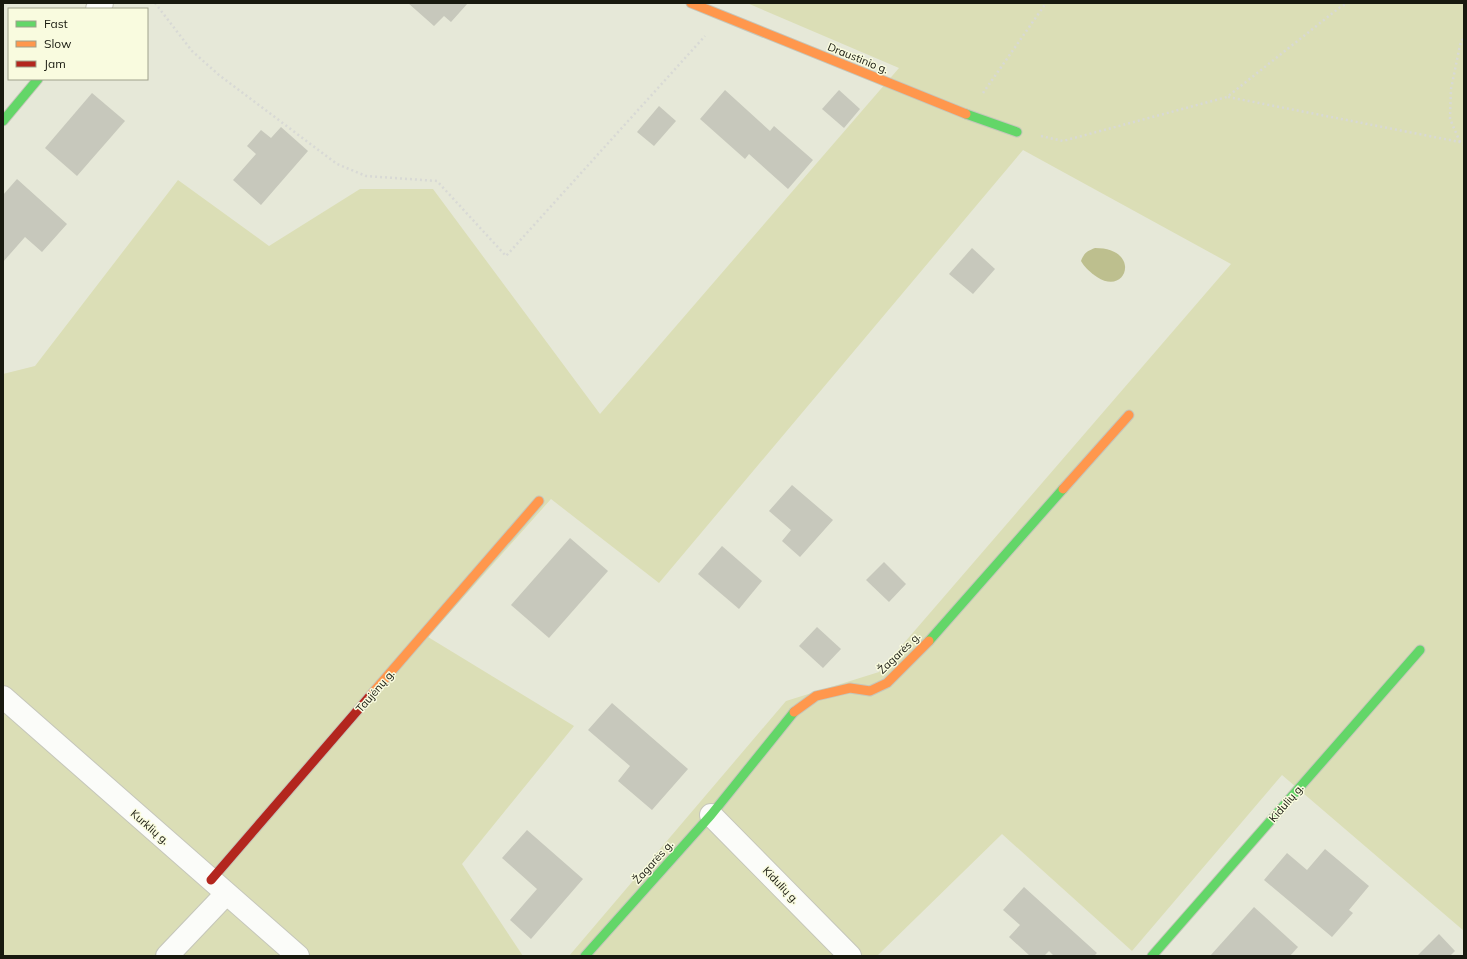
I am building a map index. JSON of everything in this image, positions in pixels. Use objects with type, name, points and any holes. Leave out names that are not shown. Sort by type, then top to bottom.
[{"type":"street","name":"Draustinio g.","points":[[691,3],[722,17],[968,115],[1017,132]]},
{"type":"street","points":[[3,121],[37,80]]},
{"type":"street","name":"Žagarės g.","points":[[586,956],[711,815],[794,712],[816,696],[850,688],[870,691],[887,683],[928,641],[1129,414]]},
{"type":"street","name":"Taujėnų g.","points":[[167,956],[218,887],[539,501]]},
{"type":"street","name":"Kidulių g.","points":[[1152,956],[1420,650]]},
{"type":"street","name":"Kurklių g.","points":[[3,697],[298,956]]},
{"type":"street","name":"Kidulių g.","points":[[711,815],[850,956]]},
{"type":"path","points":[[155,3],[197,56],[219,75],[337,164],[366,176],[437,181],[506,256],[722,17]]},
{"type":"path","points":[[968,115],[1046,3]]},
{"type":"path","points":[[1017,132],[1063,141],[1227,97],[1339,8],[1348,3]]},
{"type":"path","points":[[1460,142],[1450,119],[1451,89],[1460,45],[1464,37]]},
{"type":"path","points":[[1227,97],[1460,142],[1464,145]]},
{"type":"shaded area","points":[[747,3],[1464,3],[1464,931],[1282,775],[1132,951],[1002,834],[877,956],[569,956],[786,701],[879,672],[1231,264],[1023,150],[659,583],[551,499],[428,637],[574,726],[462,864],[523,956],[3,956],[3,374],[35,366],[178,180],[269,246],[360,189],[433,189],[600,414],[899,68]]},
{"type":"shaded area","points":[[1095,248],[1110,250],[1119,255],[1124,262],[1125,270],[1122,277],[1116,281],[1107,281],[1097,277],[1086,268],[1081,261],[1082,258],[1086,253]]},
{"type":"building","points":[[408,3],[468,3],[451,22],[444,16],[434,26]]},
{"type":"building","points":[[725,90],[770,131],[774,126],[813,160],[788,189],[749,154],[745,159],[700,119]]},
{"type":"building","points":[[839,90],[860,109],[844,128],[822,109]]},
{"type":"building","points":[[92,93],[125,121],[77,176],[45,148]]},
{"type":"building","points":[[659,106],[676,121],[654,146],[637,132]]},
{"type":"building","points":[[281,127],[308,151],[261,205],[233,180],[256,154],[247,146],[261,130],[271,138]]},
{"type":"building","points":[[17,179],[67,224],[42,252],[25,237],[3,262],[3,195]]},
{"type":"building","points":[[972,248],[995,269],[973,294],[949,274]]},
{"type":"building","points":[[792,485],[833,520],[800,557],[782,541],[791,530],[769,511]]},
{"type":"building","points":[[570,538],[608,571],[549,638],[511,605]]},
{"type":"building","points":[[722,546],[762,581],[739,609],[698,574]]},
{"type":"building","points":[[884,562],[906,584],[889,602],[866,580]]},
{"type":"building","points":[[817,627],[841,649],[823,668],[799,646]]},
{"type":"building","points":[[612,703],[688,769],[652,810],[618,781],[630,766],[588,730]]},
{"type":"building","points":[[527,830],[583,879],[531,939],[510,920],[537,889],[502,858]]},
{"type":"building","points":[[1325,849],[1369,886],[1349,910],[1353,913],[1332,937],[1264,880],[1287,853],[1307,870]]},
{"type":"building","points":[[1024,887],[1097,953],[1094,956],[1054,956],[1049,951],[1044,956],[1030,956],[1009,937],[1020,925],[1003,910]]},
{"type":"building","points":[[1254,907],[1298,947],[1290,956],[1210,956]]},
{"type":"building","points":[[1439,934],[1455,951],[1450,956],[1417,956]]},
{"type":"traffic: fast","points":[[3,121],[37,80]]},
{"type":"traffic: fast","points":[[966,114],[1017,132]]},
{"type":"traffic: fast","points":[[929,641],[1063,489]]},
{"type":"traffic: fast","points":[[1152,956],[1420,650]]},
{"type":"traffic: fast","points":[[585,956],[711,815],[794,712]]},
{"type":"traffic: slow","points":[[691,3],[966,114]]},
{"type":"traffic: slow","points":[[1063,489],[1129,415]]},
{"type":"traffic: slow","points":[[370,696],[539,501]]},
{"type":"traffic: slow","points":[[794,712],[816,696],[850,688],[870,691],[887,683],[929,641]]},
{"type":"traffic: jam","points":[[211,880],[370,696]]}]
